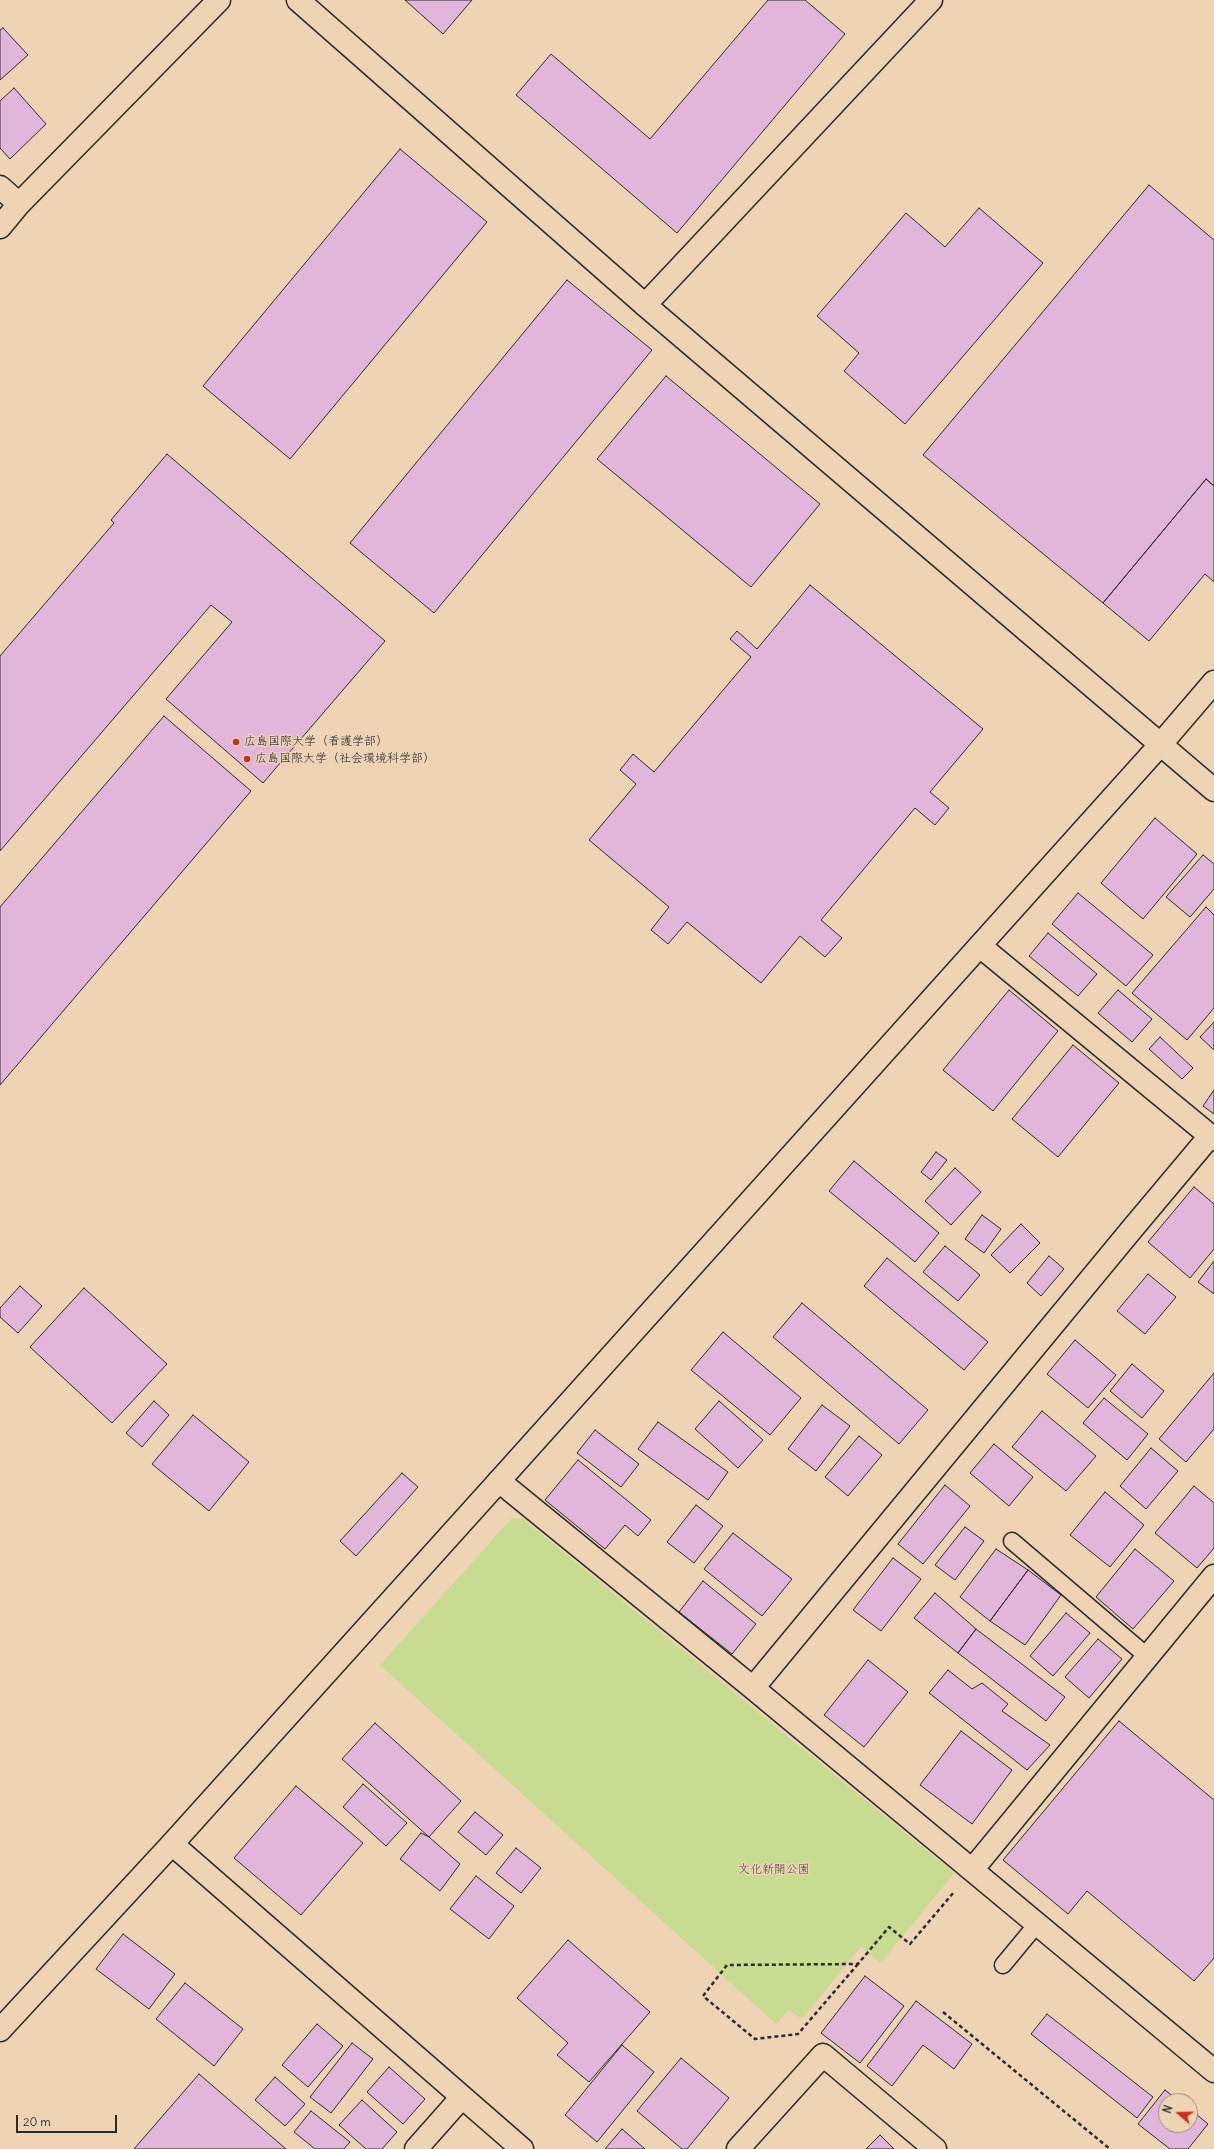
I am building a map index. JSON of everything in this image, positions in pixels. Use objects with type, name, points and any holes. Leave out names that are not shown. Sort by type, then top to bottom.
[{"type":"street","points":[[0,227],[19,204],[219,0]]},
{"type":"street","points":[[298,0],[645,305],[1214,790]]},
{"type":"street","points":[[645,305],[931,0]]},
{"type":"street","points":[[0,187],[19,204]]},
{"type":"street","points":[[0,2030],[172,1844],[499,1481],[1160,745],[1214,682]]},
{"type":"street","points":[[753,1688],[1132,1229],[1212,1138],[980,946]]},
{"type":"street","points":[[499,1481],[753,1688],[1214,2071]]},
{"type":"street","points":[[972,1870],[1214,1576]]},
{"type":"street","points":[[172,1844],[522,2149]]},
{"type":"street","points":[[738,2149],[823,2055],[936,2149]]},
{"type":"street","points":[[416,2149],[462,2097]]},
{"type":"lane","points":[[1012,1540],[1148,1657]]},
{"type":"lane","points":[[1003,1964],[1037,1924]]},
{"type":"path","points":[[858,1964],[727,1965],[702,1996],[755,2039],[798,2034],[858,1964],[889,1927],[910,1944],[972,1870]]},
{"type":"path","points":[[943,2012],[1110,2149]]},
{"type":"green space","name":"文化新開公園","points":[[512,1518],[523,1519],[954,1873],[881,1963],[861,1947],[802,2019],[789,2010],[776,2024],[380,1665]]},
{"type":"building","points":[[405,0],[472,0],[443,34]]},
{"type":"building","points":[[768,0],[805,0],[845,34],[677,233],[516,95],[551,54],[650,139]]},
{"type":"building","points":[[3,28],[28,55],[0,80],[0,30]]},
{"type":"building","points":[[14,88],[46,124],[10,159],[0,148],[0,101]]},
{"type":"building","points":[[400,149],[487,222],[290,459],[203,386]]},
{"type":"building","points":[[1149,185],[1214,240],[1214,486],[1206,479],[1103,603],[923,455]]},
{"type":"building","points":[[979,208],[1043,263],[905,424],[844,371],[859,353],[817,316],[906,213],[945,247]]},
{"type":"building","points":[[567,280],[652,350],[434,613],[350,543]]},
{"type":"building","points":[[666,376],[820,504],[751,587],[597,459]]},
{"type":"building","points":[[167,454],[385,641],[263,783],[166,699],[232,622],[211,605],[0,851],[0,656],[114,523],[111,520]]},
{"type":"building","points":[[1206,479],[1214,486],[1214,582],[1205,574],[1149,641],[1103,603]]},
{"type":"building","points":[[810,585],[983,729],[930,792],[949,808],[935,825],[915,808],[821,920],[842,938],[825,957],[800,936],[761,983],[687,922],[668,944],[651,930],[669,907],[589,840],[636,784],[620,770],[633,754],[654,772],[751,657],[730,639],[737,631],[757,649]]},
{"type":"building","points":[[164,716],[251,791],[0,1085],[0,907]]},
{"type":"building","points":[[1155,818],[1197,854],[1143,919],[1101,883]]},
{"type":"building","points":[[1203,855],[1214,864],[1214,889],[1190,917],[1166,897]]},
{"type":"building","points":[[1078,893],[1153,955],[1126,986],[1052,924]]},
{"type":"building","points":[[1206,907],[1214,915],[1214,1008],[1187,1040],[1132,993]]},
{"type":"building","points":[[1048,933],[1097,974],[1078,996],[1029,956]]},
{"type":"building","points":[[1009,990],[1058,1031],[993,1111],[943,1070]]},
{"type":"building","points":[[1118,990],[1152,1019],[1132,1042],[1098,1013]]},
{"type":"building","points":[[1214,1022],[1214,1050],[1200,1037]]},
{"type":"building","points":[[1160,1037],[1193,1068],[1182,1079],[1149,1049]]},
{"type":"building","points":[[1073,1045],[1119,1083],[1058,1157],[1012,1119]]},
{"type":"building","points":[[1214,1090],[1214,1114],[1203,1106]]},
{"type":"building","points":[[936,1152],[947,1160],[931,1180],[921,1172]]},
{"type":"building","points":[[854,1161],[939,1233],[915,1262],[829,1191]]},
{"type":"building","points":[[955,1168],[981,1192],[951,1225],[925,1201]]},
{"type":"building","points":[[1194,1187],[1214,1204],[1214,1249],[1190,1278],[1148,1242]]},
{"type":"building","points":[[982,1215],[1001,1229],[984,1253],[965,1239]]},
{"type":"building","points":[[1021,1224],[1040,1243],[1010,1273],[991,1255]]},
{"type":"building","points":[[945,1246],[980,1275],[958,1301],[923,1272]]},
{"type":"building","points":[[1049,1256],[1064,1269],[1041,1296],[1027,1283]]},
{"type":"building","points":[[887,1258],[988,1342],[964,1370],[864,1286]]},
{"type":"building","points":[[1214,1261],[1214,1294],[1198,1282]]},
{"type":"building","points":[[1148,1274],[1176,1297],[1145,1334],[1117,1311]]},
{"type":"building","points":[[20,1286],[42,1306],[18,1333],[0,1317],[0,1308]]},
{"type":"building","points":[[84,1288],[167,1364],[112,1423],[30,1347]]},
{"type":"building","points":[[802,1303],[928,1410],[899,1444],[773,1337]]},
{"type":"building","points":[[723,1332],[801,1398],[770,1435],[691,1370]]},
{"type":"building","points":[[1075,1340],[1116,1375],[1088,1408],[1047,1374]]},
{"type":"building","points":[[1132,1364],[1164,1391],[1142,1418],[1110,1391]]},
{"type":"building","points":[[1214,1373],[1214,1429],[1186,1462],[1159,1439]]},
{"type":"building","points":[[1104,1398],[1148,1434],[1127,1460],[1083,1423]]},
{"type":"building","points":[[154,1401],[169,1415],[142,1447],[126,1433]]},
{"type":"building","points":[[719,1401],[763,1440],[738,1468],[695,1429]]},
{"type":"building","points":[[822,1405],[850,1426],[816,1471],[788,1449]]},
{"type":"building","points":[[1042,1411],[1096,1456],[1066,1491],[1012,1447]]},
{"type":"building","points":[[193,1415],[249,1462],[209,1511],[152,1464]]},
{"type":"building","points":[[658,1422],[728,1472],[708,1500],[638,1449]]},
{"type":"building","points":[[595,1430],[639,1464],[621,1487],[577,1453]]},
{"type":"building","points":[[859,1436],[882,1455],[848,1496],[825,1477]]},
{"type":"building","points":[[994,1444],[1033,1477],[1009,1506],[970,1473]]},
{"type":"building","points":[[1151,1448],[1178,1471],[1146,1509],[1120,1486]]},
{"type":"building","points":[[578,1460],[651,1520],[638,1536],[625,1525],[605,1549],[545,1500]]},
{"type":"building","points":[[402,1473],[418,1487],[356,1556],[340,1541]]},
{"type":"building","points":[[945,1485],[970,1506],[923,1564],[898,1544]]},
{"type":"building","points":[[1194,1486],[1214,1503],[1214,1548],[1197,1568],[1155,1533]]},
{"type":"building","points":[[1105,1492],[1144,1525],[1110,1567],[1070,1535]]},
{"type":"building","points":[[696,1505],[723,1526],[694,1563],[667,1542]]},
{"type":"building","points":[[965,1527],[984,1541],[955,1580],[935,1565]]},
{"type":"building","points":[[733,1533],[792,1579],[762,1616],[704,1569]]},
{"type":"building","points":[[996,1549],[1028,1570],[990,1621],[960,1597]]},
{"type":"building","points":[[1135,1549],[1174,1581],[1133,1629],[1096,1597]]},
{"type":"building","points":[[893,1558],[921,1579],[881,1631],[853,1610]]},
{"type":"building","points":[[1028,1570],[1061,1595],[1025,1645],[990,1621]]},
{"type":"building","points":[[703,1581],[756,1624],[732,1654],[679,1612]]},
{"type":"building","points":[[935,1593],[976,1629],[958,1653],[914,1618]]},
{"type":"building","points":[[1066,1613],[1090,1633],[1053,1676],[1030,1656]]},
{"type":"building","points":[[976,1629],[1065,1697],[1046,1721],[958,1653]]},
{"type":"building","points":[[1098,1639],[1122,1659],[1089,1698],[1065,1677]]},
{"type":"building","points":[[868,1660],[908,1692],[864,1747],[824,1715]]},
{"type":"building","points":[[948,1670],[972,1689],[982,1683],[1008,1704],[1002,1711],[1050,1745],[1027,1770],[929,1693]]},
{"type":"building","points":[[1119,1721],[1214,1800],[1214,1958],[1194,1981],[1087,1891],[1068,1914],[1003,1860]]},
{"type":"building","points":[[375,1723],[461,1801],[429,1837],[342,1759]]},
{"type":"building","points":[[961,1731],[1012,1770],[972,1824],[920,1785]]},
{"type":"building","points":[[363,1784],[407,1823],[386,1846],[343,1807]]},
{"type":"building","points":[[296,1786],[363,1843],[301,1915],[234,1858]]},
{"type":"building","points":[[475,1812],[503,1835],[486,1855],[458,1832]]},
{"type":"building","points":[[421,1833],[429,1837],[460,1864],[440,1891],[400,1859]]},
{"type":"building","points":[[516,1848],[541,1868],[521,1893],[496,1873]]},
{"type":"building","points":[[476,1876],[514,1906],[489,1939],[450,1909]]},
{"type":"building","points":[[123,1934],[175,1974],[149,2009],[96,1969]]},
{"type":"building","points":[[568,1940],[650,2012],[589,2082],[557,2055],[568,2043],[517,1998]]},
{"type":"building","points":[[865,1976],[904,2006],[860,2063],[821,2033]]},
{"type":"building","points":[[185,1983],[243,2029],[214,2066],[156,2019]]},
{"type":"building","points":[[916,2001],[972,2044],[954,2069],[923,2045],[892,2086],[867,2066]]},
{"type":"building","points":[[1047,2014],[1153,2097],[1137,2118],[1031,2034]]},
{"type":"building","points":[[317,2024],[343,2046],[308,2087],[282,2065]]},
{"type":"building","points":[[352,2043],[373,2059],[331,2113],[310,2097]]},
{"type":"building","points":[[622,2045],[654,2072],[597,2142],[565,2115]]},
{"type":"building","points":[[681,2058],[729,2098],[687,2149],[682,2149],[637,2111]]},
{"type":"building","points":[[389,2067],[425,2099],[403,2124],[367,2092]]},
{"type":"building","points":[[199,2074],[286,2149],[134,2149]]},
{"type":"building","points":[[275,2077],[305,2104],[285,2126],[255,2100]]},
{"type":"building","points":[[1158,2099],[1158,2133],[1198,2133],[1198,2116],[1208,2124],[1188,2149],[1170,2149],[1138,2124]]},
{"type":"building","points":[[362,2100],[397,2132],[382,2149],[366,2149],[339,2125]]},
{"type":"building","points":[[311,2111],[350,2142],[344,2149],[315,2149],[294,2132]]},
{"type":"building","points":[[622,2129],[645,2149],[605,2149]]},
{"type":"building","points":[[880,2135],[894,2149],[866,2149]]},
{"type":"place","name":"広島国際大学（看護学部）","points":[[236,742]]},
{"type":"place","name":"広島国際大学（社会環境科学部）","points":[[247,759]]}]
